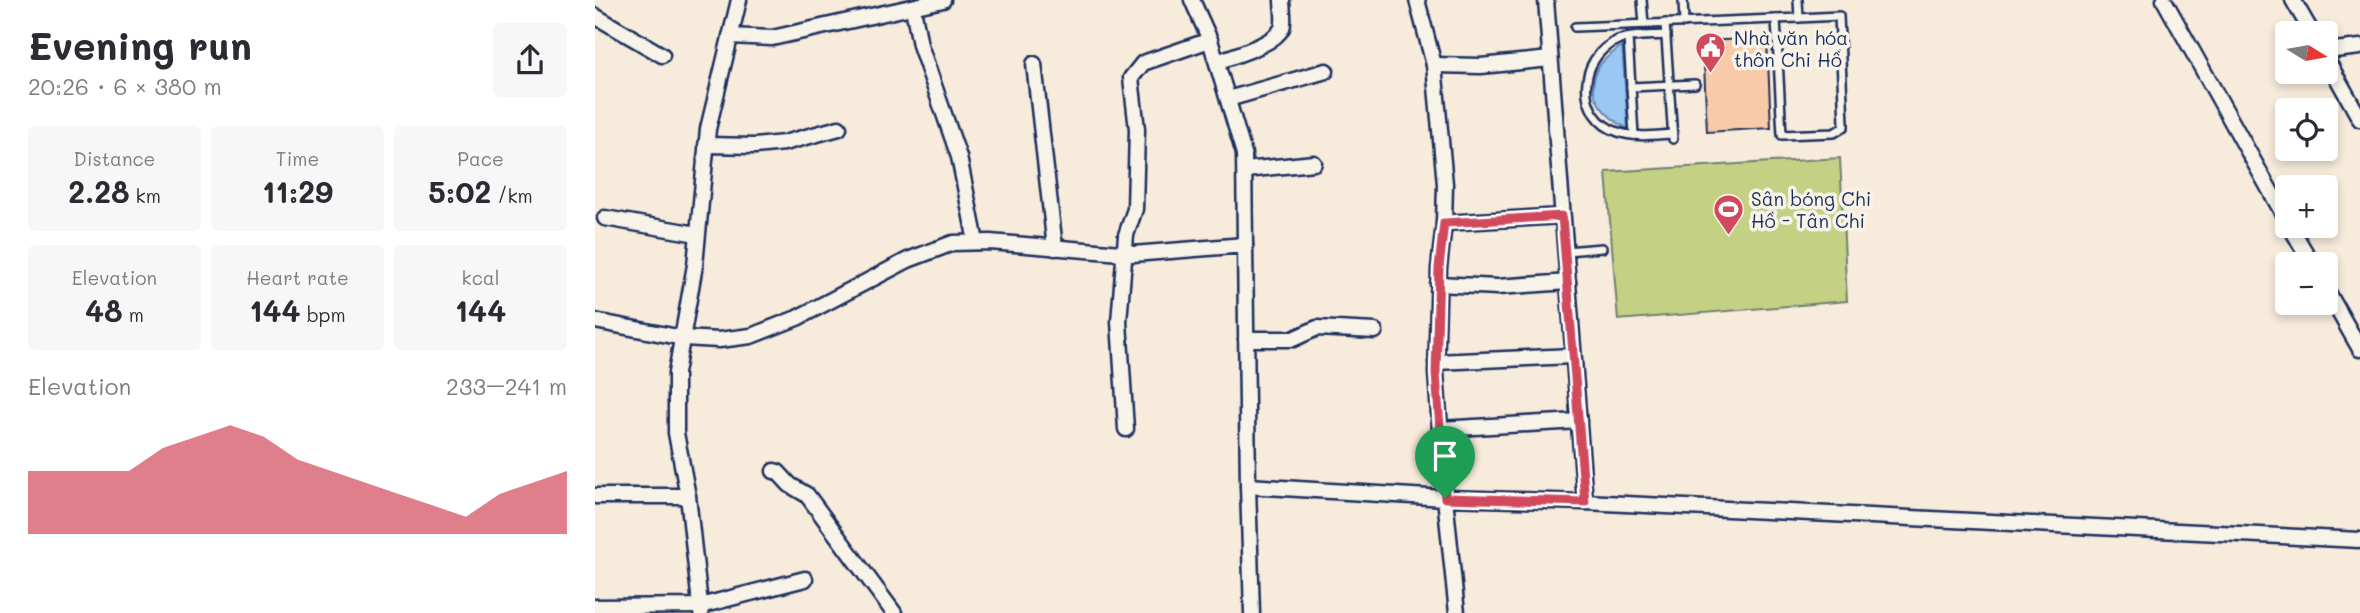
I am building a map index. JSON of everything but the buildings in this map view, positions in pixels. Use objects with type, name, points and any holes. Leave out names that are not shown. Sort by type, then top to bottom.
[{"type":"street","points":[[700,609],[688,496],[677,433],[676,373],[697,234],[706,145],[739,0]]},
{"type":"street","points":[[730,36],[772,38],[943,0]]},
{"type":"street","points":[[1192,0],[1210,40],[1244,154],[1252,613]]},
{"type":"street","points":[[1217,62],[1263,44],[1280,32],[1283,26],[1282,0]]},
{"type":"street","points":[[1417,0],[1434,65],[1445,184],[1436,362],[1445,498],[1457,613]]},
{"type":"street","points":[[1546,0],[1585,502]]},
{"type":"street","points":[[2164,0],[2275,199]]},
{"type":"street","points":[[2293,0],[2305,21]]},
{"type":"street","points":[[913,8],[920,45],[960,157],[976,242]]},
{"type":"street","points":[[595,16],[662,55]]},
{"type":"street","points":[[1126,429],[1119,321],[1123,254],[1135,209],[1137,129],[1131,78],[1143,63],[1210,40]]},
{"type":"street","points":[[2338,50],[2360,47]]},
{"type":"street","points":[[1434,65],[1481,66],[1550,59]]},
{"type":"street","points":[[1034,64],[1055,248]]},
{"type":"street","points":[[1228,99],[1326,71]]},
{"type":"street","points":[[2338,80],[2360,119]]},
{"type":"street","points":[[706,145],[755,146],[784,143],[839,128]]},
{"type":"street","points":[[1245,170],[1314,163]]},
{"type":"street","points":[[1444,223],[1562,216]]},
{"type":"street","points":[[605,218],[697,234]]},
{"type":"street","points":[[595,321],[683,338],[719,340],[751,336],[797,318],[925,253],[953,243],[976,242],[1123,254],[1245,245]]},
{"type":"street","points":[[1438,284],[1497,287],[1567,282]]},
{"type":"street","points":[[2338,310],[2360,349]]},
{"type":"street","points":[[1246,339],[1293,339],[1317,327],[1375,331]]},
{"type":"street","points":[[1436,362],[1573,356]]},
{"type":"street","points":[[1440,429],[1579,421]]},
{"type":"street","points":[[774,471],[779,472],[790,485],[807,495],[894,613]]},
{"type":"street","points":[[1248,486],[1445,498],[1585,502],[2360,540]]},
{"type":"street","points":[[595,496],[688,496]]},
{"type":"street","points":[[595,607],[700,609],[805,579]]},
{"type":"lane","points":[[1642,0],[1644,24]]},
{"type":"lane","points":[[1683,0],[1684,23]]},
{"type":"lane","points":[[1798,0],[1799,18]]},
{"type":"lane","points":[[1575,27],[1839,16],[1845,123],[1839,131],[1783,135],[1776,19]]},
{"type":"lane","points":[[1665,23],[1666,36],[1669,85],[1673,137],[1634,135],[1617,132],[1605,126],[1589,104],[1585,90],[1592,61],[1611,43],[1628,38],[1666,36]]},
{"type":"lane","points":[[1628,38],[1634,135]]},
{"type":"lane","points":[[1631,87],[1695,84]]},
{"type":"lane","points":[[1565,251],[1602,248]]},
{"type":"green space","name":"Sân bóng Chi Hồ - Tân Chi","points":[[1840,158],[1847,301],[1618,320],[1606,172]]},
{"type":"water","points":[[1622,46],[1628,129],[1605,112],[1594,89],[1599,66]]},
{"type":"place","name":"Nhà văn hóa thôn Chi Hồ","points":[[1711,75]]},
{"type":"place","name":"Sân bóng Chi Hồ - Tân Chi","points":[[1728,236]]},
{"type":"route","points":[[1562,216],[1585,502],[1445,498],[1436,373],[1439,268],[1444,223],[1562,216]]}]
